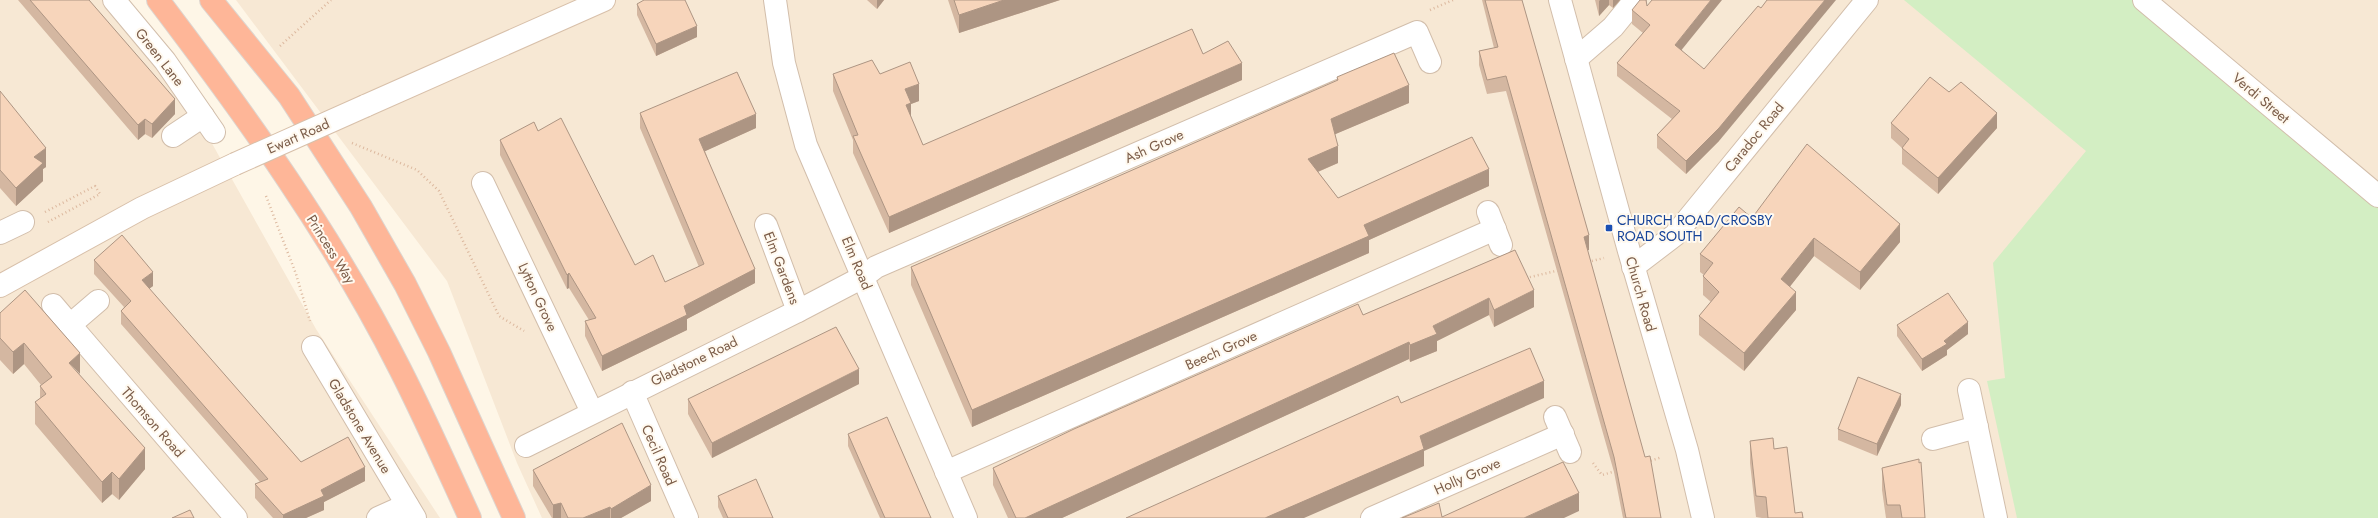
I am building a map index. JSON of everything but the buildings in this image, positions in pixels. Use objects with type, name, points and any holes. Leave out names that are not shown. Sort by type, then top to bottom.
[{"type":"highway","name":"Princess Way","points":[[158,0],[240,108],[337,257],[400,368],[470,518]]},
{"type":"highway","points":[[211,0],[288,96],[361,207],[405,284],[439,352],[514,518]]},
{"type":"street","name":"Green Lane","points":[[114,0],[165,61],[209,124],[173,136]]},
{"type":"street","name":"Ewart Road","points":[[0,286],[142,208],[235,164],[604,0]]},
{"type":"street","name":"Elm Road","points":[[775,0],[778,37],[798,119],[809,150],[966,518]]},
{"type":"street","name":"Church Road","points":[[1560,0],[1631,259],[1687,450],[1703,518]]},
{"type":"street","points":[[1576,58],[1613,27],[1635,0]]},
{"type":"street","name":"Caradoc Road","points":[[1631,259],[1675,235],[1867,0]]},
{"type":"street","name":"Verdi Street","points":[[2144,0],[2378,196]]},
{"type":"street","name":"Ash Grove","points":[[863,277],[876,267],[1417,32],[1430,62]]},
{"type":"street","name":"Lytton Grove","points":[[483,183],[592,412]]},
{"type":"street","points":[[0,233],[31,219]]},
{"type":"street","name":"Elm Gardens","points":[[766,225],[798,311]]},
{"type":"street","name":"Beech Grove","points":[[946,472],[1495,229]]},
{"type":"street","name":"Gladstone Road","points":[[526,446],[632,392],[798,311],[863,277]]},
{"type":"street","points":[[70,325],[98,301]]},
{"type":"street","name":"Thomson Road","points":[[53,305],[236,518]]},
{"type":"street","name":"Gladstone Avenue","points":[[313,347],[411,511]]},
{"type":"street","points":[[1969,390],[1996,518]]},
{"type":"street","name":"Cecil Road","points":[[632,392],[687,518]]},
{"type":"street","points":[[1933,439],[1977,427]]},
{"type":"street","name":"Holly Grove","points":[[1372,518],[1562,434]]},
{"type":"street","points":[[378,518],[411,511]]},
{"type":"path","points":[[284,53],[279,47],[331,0]]},
{"type":"path","points":[[352,144],[417,170],[439,191],[499,316],[537,340],[554,332]]},
{"type":"path","points":[[31,219],[95,186],[100,194],[48,223],[50,227]]},
{"type":"path","points":[[265,193],[315,331],[313,347]]},
{"type":"path","points":[[1585,263],[1631,259]]},
{"type":"path","points":[[1525,272],[1527,279],[1563,269]]},
{"type":"path","points":[[1562,434],[1600,468],[1602,474],[1624,468]]},
{"type":"path","points":[[1645,462],[1687,450]]},
{"type":"shaded area","points":[[0,0],[105,0],[177,81],[316,329],[440,518],[0,518]]},
{"type":"shaded area","points":[[236,0],[2378,0],[2378,518],[542,518],[517,463],[447,281]]},
{"type":"green space","points":[[1904,0],[2136,0],[2378,206],[2378,518],[2017,518],[1987,381],[2005,378],[1993,263],[2086,151]]},
{"type":"place","name":"CHURCH ROAD/CROSBY ROAD SOUTH","points":[[1609,228]]}]
